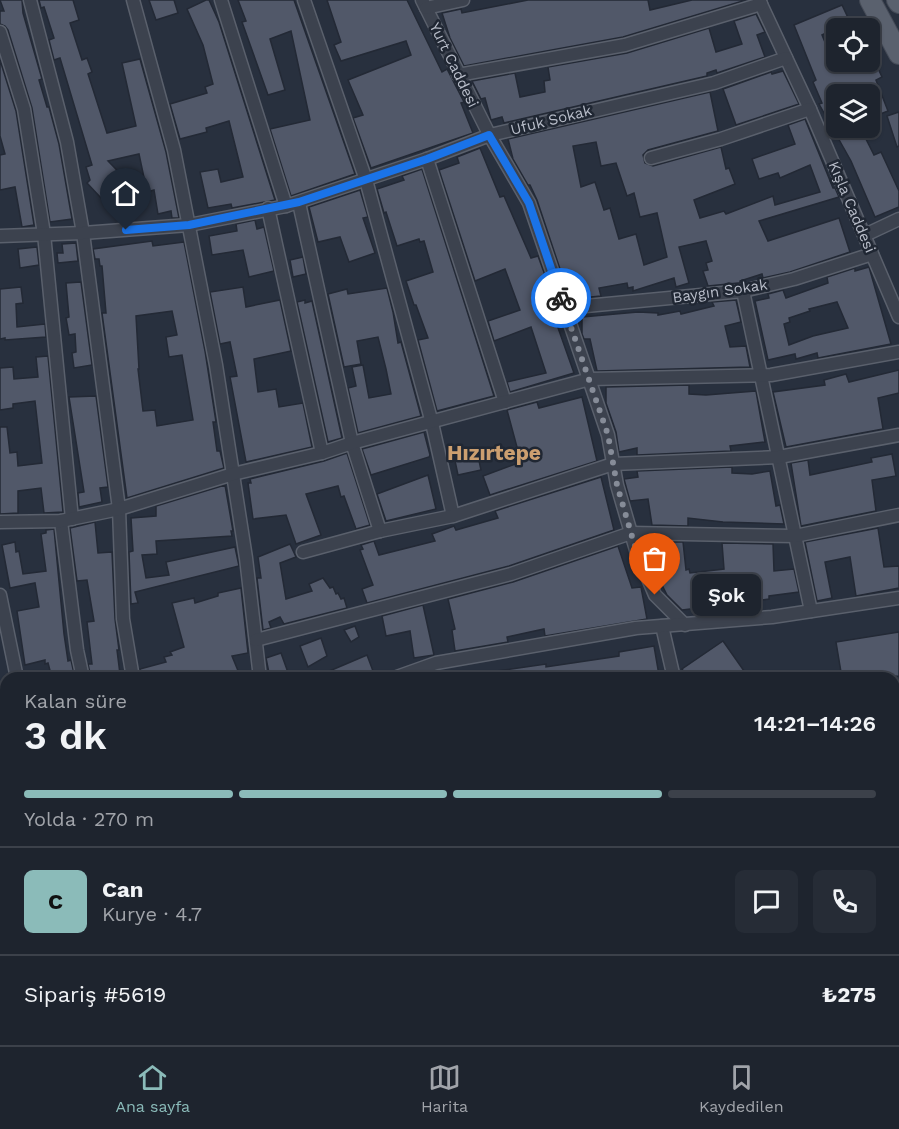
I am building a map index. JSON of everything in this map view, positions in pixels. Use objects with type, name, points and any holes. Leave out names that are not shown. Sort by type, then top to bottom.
[{"type":"main road","points":[[870,0],[899,54]]},
{"type":"street","points":[[30,0],[67,142],[83,233],[119,509],[123,619],[132,672]]},
{"type":"street","points":[[133,0],[174,150],[216,365],[259,672]]},
{"type":"street","points":[[221,0],[286,206]]},
{"type":"street","points":[[304,0],[366,180],[432,423],[453,516]]},
{"type":"street","points":[[424,4],[463,0]]},
{"type":"street","points":[[458,75],[626,45],[760,2]]},
{"type":"street","name":"Kışla Caddesi","points":[[760,2],[810,109],[899,317]]},
{"type":"street","name":"Yurt Caddesi","points":[[424,4],[489,135],[529,203],[608,435],[617,485],[636,550],[655,595],[685,625]]},
{"type":"street","points":[[0,32],[24,110],[45,234],[76,650],[81,672]]},
{"type":"street","name":"Ufuk Sokak","points":[[0,236],[83,233],[189,225],[286,206],[427,159],[489,135],[714,83],[786,58]]},
{"type":"street","points":[[651,158],[721,139],[810,109]]},
{"type":"street","points":[[427,159],[505,402]]},
{"type":"street","points":[[299,202],[352,443],[380,531]]},
{"type":"street","points":[[268,208],[322,453]]},
{"type":"street","points":[[865,235],[899,219]]},
{"type":"street","name":"Baygın Sokak","points":[[564,308],[743,291],[794,279],[872,254]]},
{"type":"street","points":[[743,291],[811,611]]},
{"type":"street","points":[[0,522],[67,520],[119,509],[233,474],[322,453],[590,379],[762,375],[899,352]]},
{"type":"street","points":[[303,552],[380,531],[453,516],[613,464],[779,457],[899,435]]},
{"type":"street","points":[[256,640],[511,574],[631,533],[795,536],[899,514]]},
{"type":"street","points":[[0,595],[16,672]]},
{"type":"street","points":[[411,672],[436,663],[636,628],[772,617],[899,598]]},
{"type":"street","points":[[662,626],[673,672]]},
{"type":"building","points":[[0,0],[22,0],[23,13],[42,79],[39,80],[59,144],[72,219],[50,222],[32,108],[8,30],[0,24],[0,11],[4,11]]},
{"type":"building","points":[[39,0],[73,0],[79,20],[70,23],[82,60],[87,58],[92,72],[88,74],[107,133],[136,126],[122,63],[140,59],[166,152],[179,218],[172,218],[171,211],[158,214],[154,190],[147,192],[139,154],[108,161],[139,193],[116,214],[87,183],[90,180],[86,167],[92,165],[60,58],[54,60],[49,40],[54,38],[44,7],[41,8]]},
{"type":"building","points":[[149,0],[174,0],[178,13],[156,20]]},
{"type":"building","points":[[209,0],[219,22],[275,200],[232,208],[231,204],[208,208],[200,172],[218,169],[221,182],[243,177],[229,121],[206,128],[207,132],[180,139],[170,104],[207,93],[205,87],[213,84],[203,45],[187,9]]},
{"type":"building","points":[[238,0],[294,0],[355,174],[291,196],[270,129],[310,120],[291,31],[270,39],[285,90],[268,95],[242,22],[246,21]]},
{"type":"building","points":[[327,0],[407,0],[442,72],[447,69],[464,102],[461,103],[473,133],[371,168],[353,118],[363,115],[348,80],[411,55],[406,41],[341,61],[334,45],[341,42]]},
{"type":"building","points":[[528,0],[648,0],[650,10],[692,0],[746,0],[623,37],[464,66],[450,38],[442,13],[461,9],[462,13]]},
{"type":"building","points":[[842,5],[848,18],[826,18],[826,33],[822,35],[826,45],[826,72],[880,72],[882,77],[876,80],[878,84],[826,84],[826,116],[819,104],[822,103],[813,82],[816,80],[794,25]]},
{"type":"building","points":[[756,14],[765,32],[757,35],[765,57],[717,73],[716,70],[707,73],[707,76],[504,123],[502,117],[491,120],[485,98],[481,99],[472,81],[515,73],[520,97],[545,92],[544,81],[550,80],[548,67],[627,53],[709,28],[716,52],[742,44],[734,21]]},
{"type":"building","points":[[0,60],[16,111],[34,225],[22,227],[15,187],[0,190],[0,155],[5,154],[0,136]]},
{"type":"building","points":[[783,71],[799,104],[736,125],[723,89],[771,72],[772,74]]},
{"type":"building","points":[[880,90],[888,111],[880,114]]},
{"type":"building","points":[[710,92],[718,131],[648,150],[643,155],[645,163],[653,166],[721,147],[726,169],[729,168],[735,184],[694,200],[700,218],[724,211],[726,214],[773,196],[775,205],[820,192],[810,165],[780,178],[778,173],[759,179],[752,159],[795,144],[788,125],[805,119],[833,188],[839,197],[759,221],[768,241],[839,218],[850,252],[790,272],[763,278],[762,274],[740,281],[740,283],[708,286],[703,271],[708,270],[706,263],[712,261],[706,241],[679,247],[689,283],[676,287],[674,278],[633,291],[633,287],[628,288],[627,283],[599,288],[601,296],[570,299],[537,200],[513,159],[508,139]],"holes":[[[596,142],[601,166],[616,163],[627,196],[634,193],[640,217],[657,213],[667,257],[644,265],[636,234],[619,239],[610,208],[604,210],[595,182],[581,187],[573,146]]]},
{"type":"building","points":[[899,112],[899,146],[897,147],[887,116]]},
{"type":"building","points":[[838,138],[866,138],[874,155],[881,152],[899,191],[899,207],[875,217],[851,161]]},
{"type":"building","points":[[480,148],[500,197],[504,196],[531,258],[538,256],[550,289],[545,291],[574,373],[510,392],[507,382],[546,373],[531,327],[494,341],[488,321],[520,310],[505,269],[475,281],[439,170],[459,163],[457,157]]},
{"type":"building","points":[[422,169],[494,396],[437,411],[418,340],[428,338],[406,281],[433,272],[424,241],[420,242],[419,239],[397,246],[377,189],[404,180],[402,176]]},
{"type":"building","points":[[360,190],[368,217],[363,218],[375,253],[349,262],[340,237],[318,242],[309,207]]},
{"type":"building","points":[[255,220],[257,229],[264,227],[274,271],[249,277],[243,250],[212,255],[209,236],[237,231],[236,224]]},
{"type":"building","points":[[152,241],[153,246],[184,242],[205,351],[216,422],[213,422],[217,451],[220,451],[224,468],[127,498],[102,313],[106,313],[102,266],[100,266],[99,259],[95,259],[93,249]],"holes":[[[172,311],[177,335],[166,337],[169,357],[182,355],[193,420],[157,426],[155,410],[143,411],[138,369],[136,316]]]},
{"type":"building","points":[[76,243],[78,261],[58,263],[57,253],[63,253],[62,244]]},
{"type":"building","points":[[37,247],[39,265],[20,268],[18,249]]},
{"type":"building","points":[[303,257],[306,274],[293,277],[290,260]]},
{"type":"building","points":[[869,267],[891,344],[818,358],[817,353],[796,359],[795,354],[768,360],[755,301],[769,298],[768,294],[783,290],[786,298],[828,283],[827,277],[855,268],[855,271]],"holes":[[[837,302],[848,328],[813,336],[789,345],[784,324],[790,322],[789,318],[810,311],[809,309]]]},
{"type":"building","points":[[81,282],[92,365],[74,368],[72,353],[76,352],[75,334],[69,335],[66,318],[69,317],[66,283]]},
{"type":"building","points":[[21,287],[23,303],[16,304],[17,327],[45,324],[46,337],[0,339],[0,289]]},
{"type":"building","points":[[243,287],[246,307],[280,300],[291,351],[254,359],[258,392],[276,389],[279,407],[303,403],[312,447],[246,462],[230,377],[237,376],[230,342],[220,344],[210,292]]},
{"type":"building","points":[[387,288],[398,343],[401,342],[421,416],[358,433],[348,388],[356,386],[352,367],[363,365],[369,398],[391,394],[386,369],[378,337],[357,341],[361,364],[344,367],[328,294],[347,289],[348,294]]},
{"type":"building","points":[[305,300],[305,303],[312,301],[342,438],[328,442],[297,302]]},
{"type":"building","points":[[736,300],[741,322],[725,326],[730,347],[746,346],[750,367],[597,371],[590,339],[584,339],[582,334],[582,317],[638,312],[658,313],[658,315],[680,311],[681,314],[714,306],[712,302]]},
{"type":"building","points":[[48,356],[63,512],[44,513],[41,488],[18,491],[18,513],[0,514],[0,427],[7,427],[10,453],[17,452],[18,466],[42,463],[35,401],[13,404],[13,408],[0,410],[0,368],[13,367],[14,379],[38,377],[36,357]]},
{"type":"building","points":[[899,370],[899,393],[878,398],[883,429],[786,447],[773,392],[825,385],[824,380],[846,374],[849,382]]},
{"type":"building","points":[[689,385],[689,394],[756,391],[765,442],[730,446],[731,451],[637,455],[637,448],[619,452],[616,432],[606,403],[606,387]]},
{"type":"building","points":[[96,396],[108,487],[100,488],[102,502],[79,507],[78,493],[84,492],[69,397]]},
{"type":"building","points":[[582,397],[597,461],[490,495],[483,476],[521,462],[507,410],[537,402],[539,408]]},
{"type":"building","points":[[424,432],[429,457],[371,475],[362,449]]},
{"type":"building","points":[[477,451],[481,470],[458,475],[454,456]]},
{"type":"building","points":[[347,453],[370,525],[356,529],[338,486],[306,494],[321,535],[296,544],[286,515],[253,519],[248,483],[251,483],[250,479]]},
{"type":"building","points":[[892,454],[896,476],[872,480],[876,511],[801,526],[791,463],[808,460],[810,475],[872,462],[871,458]]},
{"type":"building","points":[[732,467],[732,473],[752,474],[770,471],[776,506],[780,505],[784,524],[723,522],[688,518],[688,526],[652,525],[648,499],[630,501],[624,479],[638,477],[637,471]]},
{"type":"building","points":[[428,475],[436,509],[386,521],[377,494]]},
{"type":"building","points":[[601,477],[614,530],[509,566],[367,603],[362,589],[373,585],[360,550],[363,549],[361,545],[374,541],[379,555],[435,541],[432,534],[454,526],[456,530],[498,518],[495,511]]},
{"type":"building","points":[[225,485],[232,536],[156,541],[157,554],[142,555],[146,578],[169,575],[166,562],[235,547],[239,566],[135,592],[138,603],[131,604],[129,552],[133,551],[131,518],[156,516],[156,506]]},
{"type":"building","points":[[95,522],[98,553],[112,552],[120,672],[90,672],[88,664],[92,664],[87,622],[94,621],[87,580],[77,581],[70,528]]},
{"type":"building","points":[[878,528],[884,567],[899,566],[899,588],[856,596],[850,557],[825,562],[832,598],[817,601],[805,542]]},
{"type":"building","points":[[54,529],[64,634],[68,661],[71,660],[74,672],[50,672],[45,660],[25,665],[17,611],[39,607],[35,583],[10,588],[2,545],[15,542],[23,574],[46,571],[41,534],[46,533],[46,530]]},
{"type":"building","points":[[654,542],[683,542],[686,570],[689,569],[690,573],[724,569],[722,543],[773,544],[774,571],[794,569],[799,592],[769,596],[769,599],[682,610],[667,595],[658,581],[646,547],[654,546]]},
{"type":"building","points":[[290,544],[296,557],[280,563],[286,599],[312,591],[309,584],[323,578],[341,599],[344,598],[347,608],[284,624],[280,617],[269,622],[271,628],[263,630],[257,578],[261,578],[258,557]]},
{"type":"building","points":[[618,546],[632,588],[641,587],[647,619],[545,636],[544,629],[507,637],[508,642],[455,651],[452,630],[455,629],[448,599],[513,582]]},
{"type":"building","points":[[241,588],[248,653],[232,656],[239,672],[140,672],[140,669],[166,662],[164,657],[172,655],[170,652],[184,647],[172,603],[194,598],[195,603],[218,596],[218,593]]},
{"type":"building","points":[[423,605],[434,655],[414,658],[410,631],[386,636],[382,616]]},
{"type":"building","points":[[355,626],[359,637],[351,642],[344,630]]},
{"type":"building","points":[[899,632],[899,672],[841,672],[836,642]]},
{"type":"building","points":[[321,638],[327,656],[308,667],[300,646]]},
{"type":"building","points":[[723,641],[745,672],[684,672],[682,669]]},
{"type":"building","points":[[654,646],[658,672],[497,672],[619,656],[619,652]]},
{"type":"building","points":[[281,653],[288,672],[269,672],[266,658]]},
{"type":"building","points":[[367,655],[373,671],[370,672],[327,672]]},
{"type":"way so far","points":[[561,298],[608,435],[617,485],[636,550],[655,595]]},
{"type":"place","name":"Şok","points":[[655,595]]},
{"type":"district","name":"Hızırtepe","points":[[494,453]]},
{"type":"route","points":[[126,230],[189,225],[286,206],[427,159],[489,135],[529,203],[561,298]]}]
